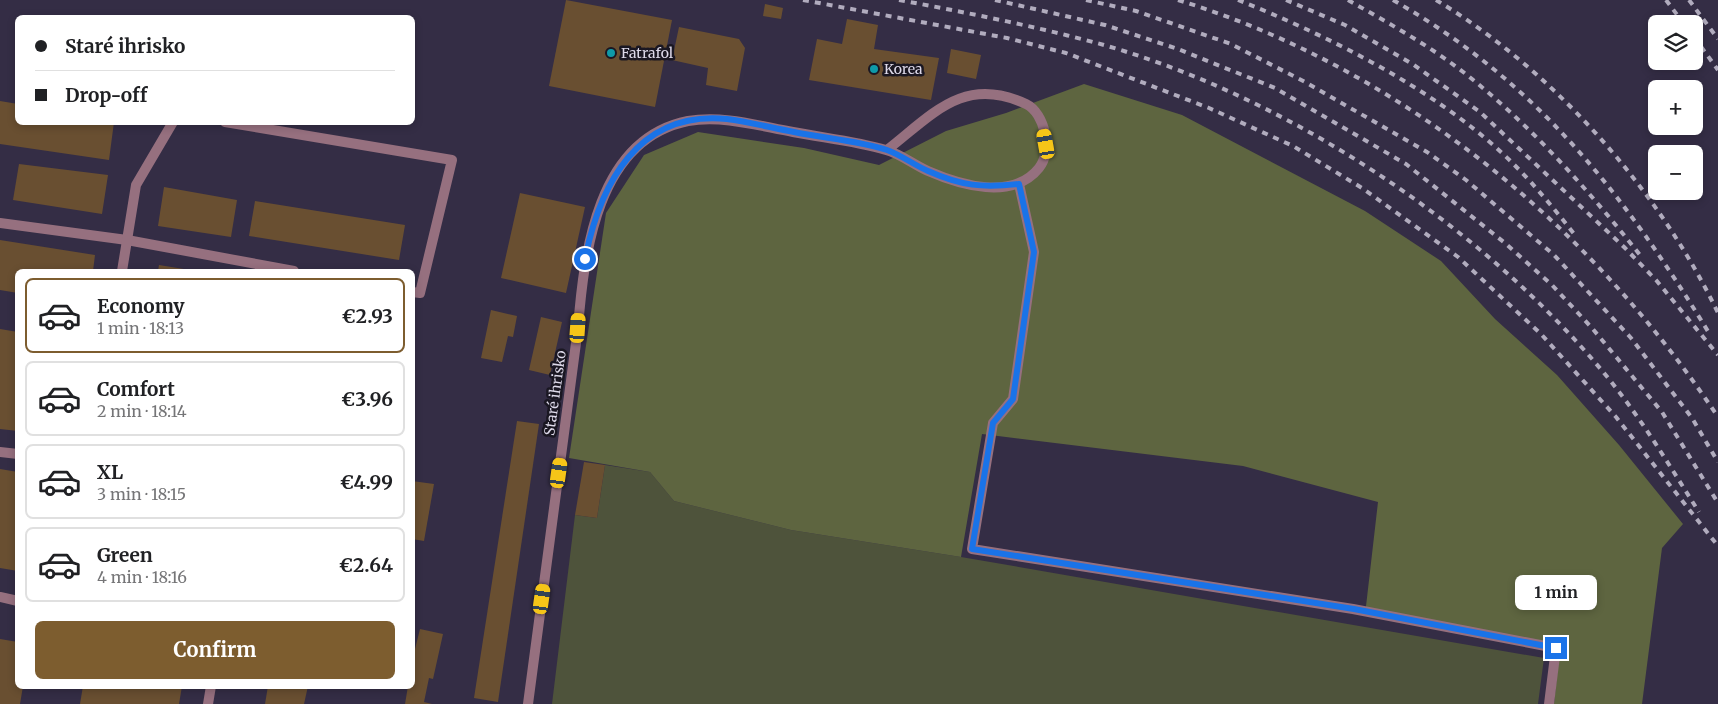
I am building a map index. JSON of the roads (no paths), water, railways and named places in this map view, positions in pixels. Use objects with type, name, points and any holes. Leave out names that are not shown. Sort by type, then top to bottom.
[{"type":"street","points":[[887,150],[958,97],[989,92],[1010,97],[1033,108],[1043,124],[1046,144],[1040,167],[1019,184],[1034,252],[1013,399],[993,423],[972,549],[1354,609],[1556,648],[1549,704]]},
{"type":"street","name":"Staré ihrisko","points":[[528,704],[578,328],[582,274],[591,230],[604,196],[616,173],[634,149],[660,130],[688,121],[726,119],[887,150],[928,171],[972,186],[1019,184]]},
{"type":"street","points":[[122,269],[136,186],[171,125]]},
{"type":"street","points":[[243,125],[452,160],[420,293],[415,292]]},
{"type":"street","points":[[0,223],[127,240],[275,269]]},
{"type":"street","points":[[0,452],[15,454]]},
{"type":"street","points":[[0,598],[15,600]]},
{"type":"street","points":[[208,704],[210,689]]},
{"type":"railway","points":[[803,0],[1007,38],[1066,53],[1209,108],[1293,146],[1362,188],[1458,257],[1541,334],[1616,417],[1718,546]]},
{"type":"railway","points":[[899,0],[996,19],[1069,36],[1164,65],[1235,94],[1305,130],[1372,170],[1437,216],[1498,265],[1554,318],[1604,373],[1630,406],[1699,512]]},
{"type":"railway","points":[[995,0],[1105,25],[1178,49],[1275,88],[1406,164],[1505,243],[1552,285],[1592,328],[1662,412],[1718,503]]},
{"type":"railway","points":[[1086,0],[1136,11],[1231,44],[1305,82],[1427,152],[1466,180],[1554,255],[1631,338],[1692,418],[1718,462]]},
{"type":"railway","points":[[1178,0],[1260,30],[1338,67],[1413,111],[1483,162],[1549,219],[1611,280],[1667,347],[1718,417]]},
{"type":"railway","points":[[1238,0],[1307,30],[1377,65],[1444,107],[1502,153],[1540,192],[1575,235]]},
{"type":"railway","points":[[1286,0],[1345,25],[1378,44],[1414,65],[1480,112],[1624,247],[1656,280],[1718,355]]},
{"type":"railway","points":[[1348,0],[1412,37],[1442,57],[1472,79],[1518,119],[1561,162],[1640,255]]},
{"type":"railway","points":[[1393,0],[1445,32],[1492,68],[1534,105],[1574,146],[1610,188],[1644,234],[1709,333]]},
{"type":"railway","points":[[1436,0],[1480,29],[1522,62],[1562,98],[1599,137],[1666,222],[1694,267],[1718,313]]},
{"type":"railway","points":[[1666,0],[1677,15]]},
{"type":"railway","points":[[1689,0],[1718,39]]},
{"type":"railway","points":[[1703,49],[1718,70]]},
{"type":"place","name":"Fatrafol","points":[[611,53]]},
{"type":"place","name":"Korea","points":[[874,69]]}]
